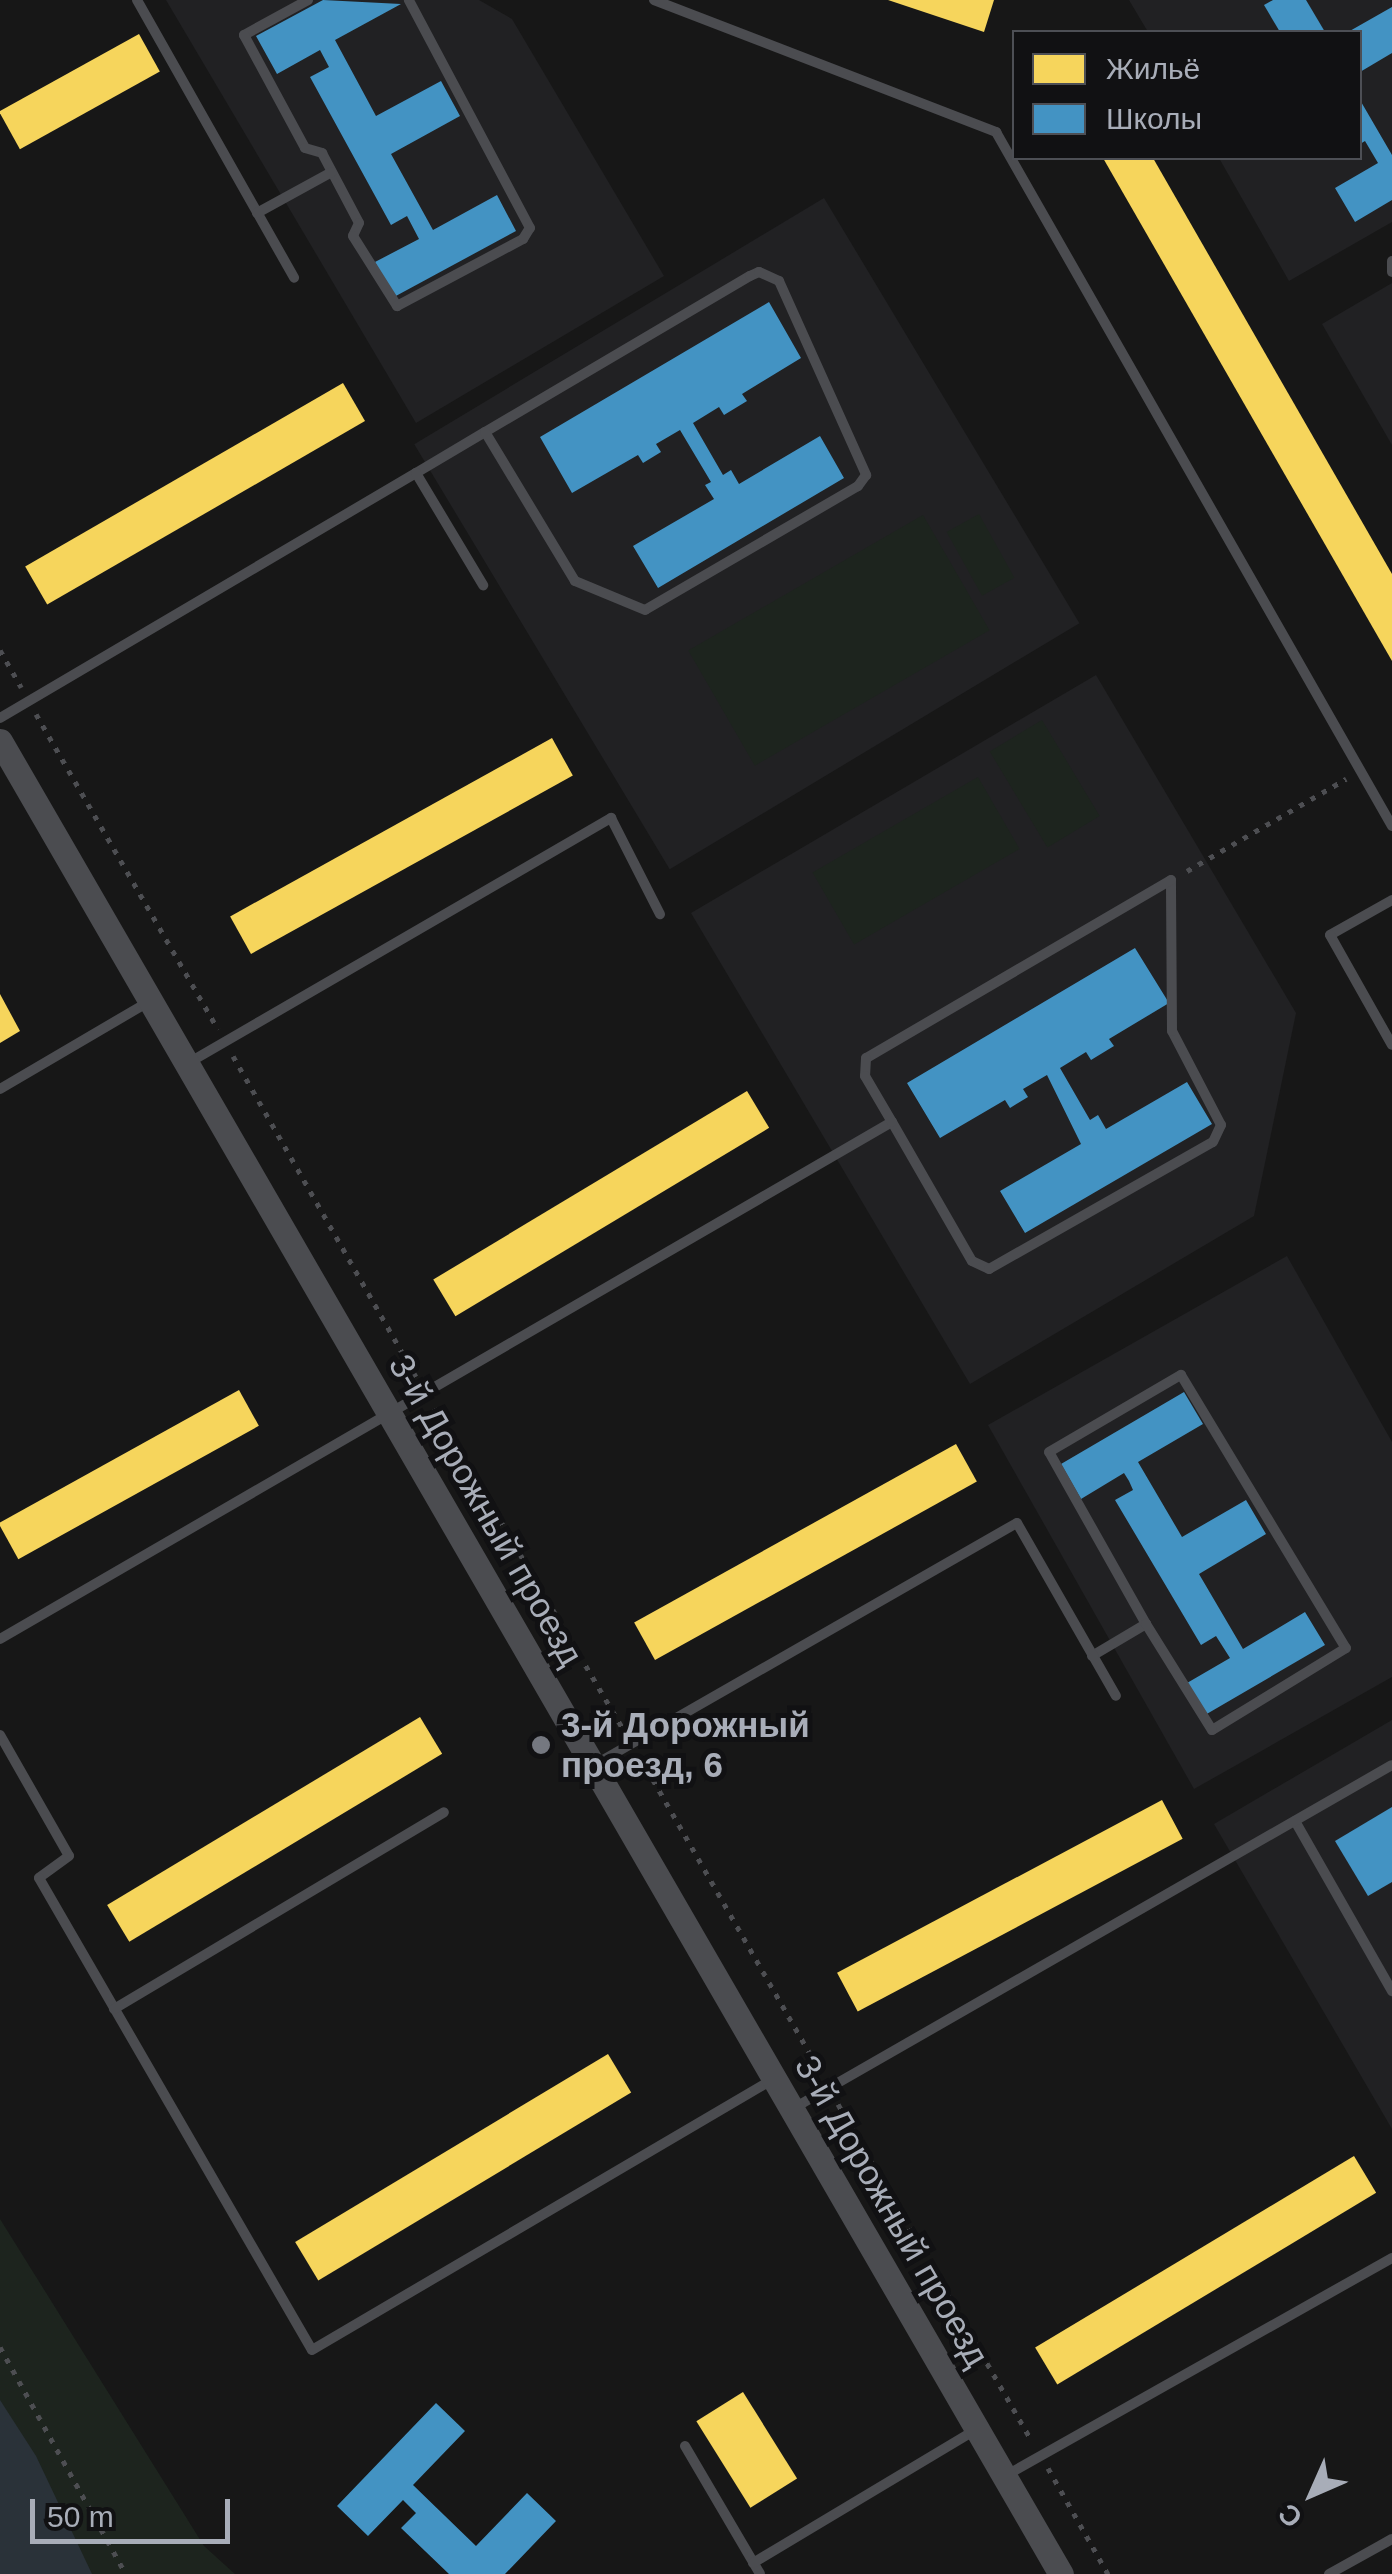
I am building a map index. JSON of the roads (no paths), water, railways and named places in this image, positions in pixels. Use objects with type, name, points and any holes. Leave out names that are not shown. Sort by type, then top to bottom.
[{"type":"street","name":"3-й Дорожный проезд","points":[[0,741],[1061,2574]]},
{"type":"lane","points":[[137,0],[294,278]]},
{"type":"lane","points":[[308,0],[244,35],[305,148],[320,150],[359,223],[353,236],[392,304],[528,234],[530,222],[410,0]]},
{"type":"lane","points":[[654,0],[996,132],[1392,826]]},
{"type":"lane","points":[[256,212],[332,172]]},
{"type":"lane","points":[[1392,261],[1392,272]]},
{"type":"lane","points":[[0,718],[486,432],[766,272],[779,281],[866,475],[858,486],[645,610],[574,581],[486,432]]},
{"type":"lane","points":[[416,473],[483,586]]},
{"type":"lane","points":[[187,1064],[611,818],[660,914]]},
{"type":"lane","points":[[1172,880],[1172,1031],[1221,1125],[1220,1138],[989,1269],[972,1262],[892,1122],[865,1076],[866,1058],[1172,880]]},
{"type":"lane","points":[[1392,900],[1330,936],[1392,1045]]},
{"type":"lane","points":[[0,1089],[150,1001]]},
{"type":"lane","points":[[0,1639],[892,1122]]},
{"type":"lane","points":[[1180,1376],[1346,1648],[1212,1730],[1146,1624],[1048,1455],[1180,1376]]},
{"type":"lane","points":[[594,1765],[1017,1524],[1116,1696]]},
{"type":"lane","points":[[1092,1656],[1146,1624]]},
{"type":"lane","points":[[0,1735],[69,1856],[39,1878],[312,2350],[775,2078]]},
{"type":"lane","points":[[793,2108],[1392,1765]]},
{"type":"lane","points":[[114,2009],[444,1812]]},
{"type":"lane","points":[[1294,1821],[1392,1990]]},
{"type":"lane","points":[[1005,2476],[1392,2258]]},
{"type":"lane","points":[[753,2563],[978,2429]]},
{"type":"lane","points":[[685,2446],[760,2574]]},
{"type":"lane","points":[[1330,2574],[1392,2539]]},
{"type":"place","name":"3-й Дорожный проезд, 6","points":[[541,1745]]}]
